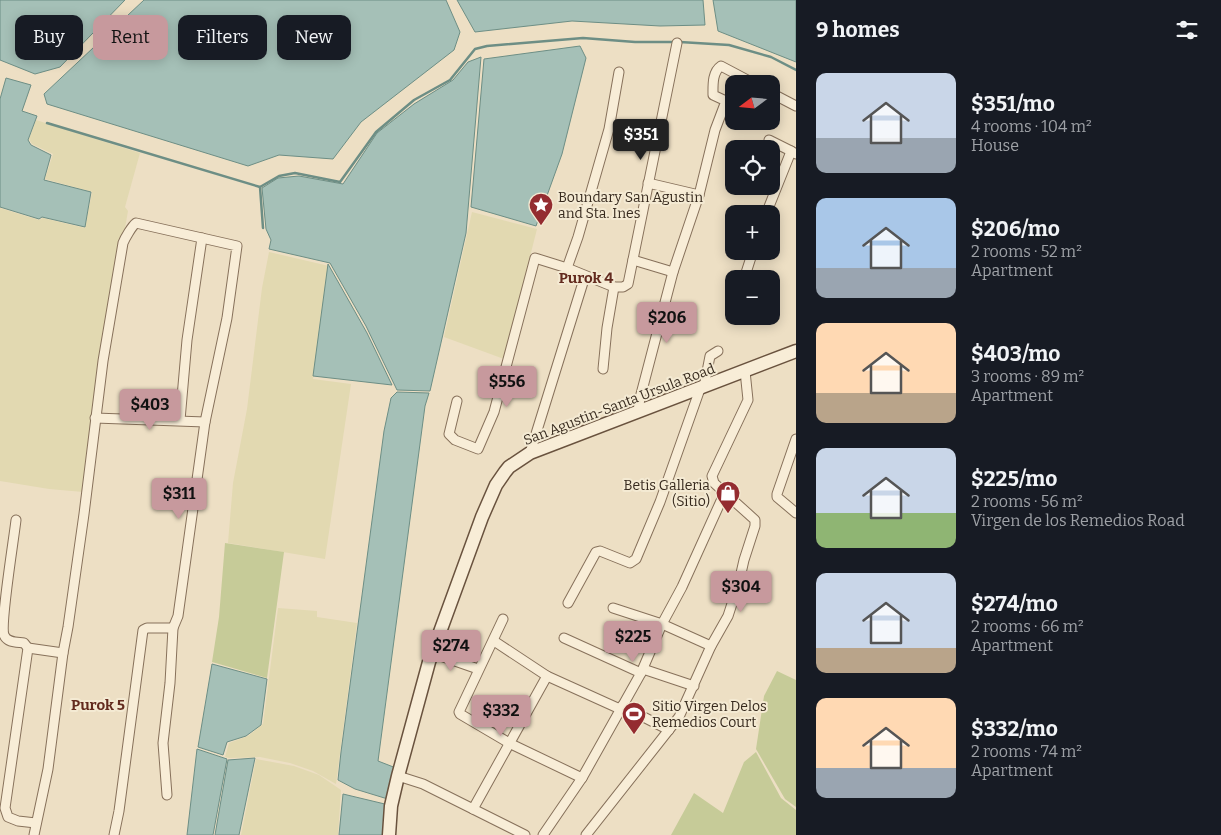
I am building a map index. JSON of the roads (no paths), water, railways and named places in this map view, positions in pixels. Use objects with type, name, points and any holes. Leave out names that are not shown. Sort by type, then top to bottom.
[{"type":"street","points":[[457,401],[449,434],[455,440],[478,449],[494,412],[535,258],[567,268],[614,287],[627,286],[677,43]]},
{"type":"street","points":[[725,101],[713,95],[714,76],[717,69],[721,66],[738,75]]},
{"type":"street","points":[[567,268],[578,237],[609,129],[619,72]]},
{"type":"street","points":[[780,98],[796,106]]},
{"type":"street","points":[[638,412],[673,272],[699,195],[725,104]]},
{"type":"street","points":[[770,205],[794,153],[780,146]]},
{"type":"street","points":[[648,183],[699,195]]},
{"type":"street","points":[[34,835],[48,769],[62,653],[68,627],[84,514],[103,361],[122,243],[128,236],[132,225],[136,223],[237,246],[227,318],[205,422],[178,616],[173,628],[170,683],[163,743],[167,795]]},
{"type":"street","points":[[180,420],[187,340],[202,238]]},
{"type":"street","points":[[633,260],[673,272]]},
{"type":"street","points":[[530,453],[585,276]]},
{"type":"street","points":[[603,369],[614,287]]},
{"type":"street","name":"San Agustin-Santa Ursula Road","points":[[389,835],[391,806],[398,776],[432,653],[493,492],[510,467],[530,453],[702,388],[795,348]]},
{"type":"street","points":[[568,603],[597,551],[630,563],[636,559],[702,388],[710,356],[718,351]]},
{"type":"street","points":[[586,835],[679,717],[711,646],[728,616],[755,526],[755,520],[714,483],[712,476],[748,400],[744,371]]},
{"type":"street","points":[[95,418],[205,422]]},
{"type":"street","points":[[796,439],[777,494],[796,513]]},
{"type":"street","points":[[543,835],[582,778],[642,671],[662,624],[682,586],[725,492]]},
{"type":"street","points":[[16,520],[3,614],[2,629],[4,635],[10,641],[24,643],[28,648],[62,653]]},
{"type":"street","points":[[613,608],[662,624],[711,646]]},
{"type":"street","points":[[503,619],[494,641],[478,669],[460,714],[510,744],[582,778]]},
{"type":"street","points":[[114,835],[119,811],[143,630],[147,628],[173,628]]},
{"type":"street","points":[[564,638],[642,671],[694,686]]},
{"type":"street","points":[[494,641],[547,676],[621,707],[669,730]]},
{"type":"street","points":[[28,648],[5,808],[8,818],[12,820],[36,823]]},
{"type":"street","points":[[432,653],[478,669]]},
{"type":"street","points":[[473,809],[547,676]]},
{"type":"street","points":[[398,776],[423,784],[525,835]]},
{"type":"water","points":[[0,0],[125,0],[110,15],[93,15],[93,33],[83,43],[83,15],[15,15],[15,60],[67,60],[60,67],[35,74],[0,60]]},
{"type":"water","points":[[144,0],[446,0],[460,32],[454,50],[361,122],[333,159],[279,155],[248,166],[47,104],[44,94],[80,60],[83,60],[83,57],[93,48],[93,60],[168,60],[168,15],[128,15]]},
{"type":"water","points":[[457,0],[703,0],[705,25],[660,26],[572,21],[475,32]]},
{"type":"water","points":[[713,0],[796,0],[796,62],[718,31]]},
{"type":"water","points":[[580,46],[586,58],[562,154],[536,226],[471,207],[484,59]]},
{"type":"water","points":[[481,57],[466,233],[430,391],[397,390],[366,326],[330,263],[269,249],[271,240],[266,229],[262,188],[278,178],[299,176],[343,184],[377,133],[414,104],[453,80],[468,62]]},
{"type":"water","points":[[6,78],[31,85],[22,111],[37,116],[28,140],[31,145],[51,155],[44,180],[91,192],[85,227],[42,217],[39,219],[0,207],[0,99]]},
{"type":"water","points":[[328,264],[367,333],[392,385],[313,376]]},
{"type":"water","points":[[397,392],[429,393],[425,406],[378,761],[396,768],[391,800],[355,789],[338,780],[384,431],[391,398]]},
{"type":"water","points":[[212,664],[267,679],[261,725],[246,736],[227,742],[223,755],[198,747]]},
{"type":"water","points":[[197,749],[227,759],[213,835],[187,835]]},
{"type":"water","points":[[255,758],[239,835],[215,835],[228,760]]},
{"type":"water","points":[[343,794],[389,805],[385,835],[339,835]]},
{"type":"waterway","points":[[47,123],[260,187],[279,176],[295,173],[340,182],[376,132],[414,100],[450,80],[475,49],[487,46],[583,38],[635,42],[675,42]]},
{"type":"waterway","points":[[680,42],[729,45],[771,57],[796,70]]},
{"type":"waterway","points":[[260,187],[263,228]]},
{"type":"place","name":"Boundary San Agustin and Sta. Ines","points":[[541,226]]},
{"type":"place","name":"Betis Galleria (Sitio)","points":[[728,514]]},
{"type":"place","name":"Sitio Virgen Delos Remedios Court","points":[[634,735]]},
{"type":"district","name":"Purok 4","points":[[586,278]]},
{"type":"district","name":"Purok 5","points":[[98,705]]}]
